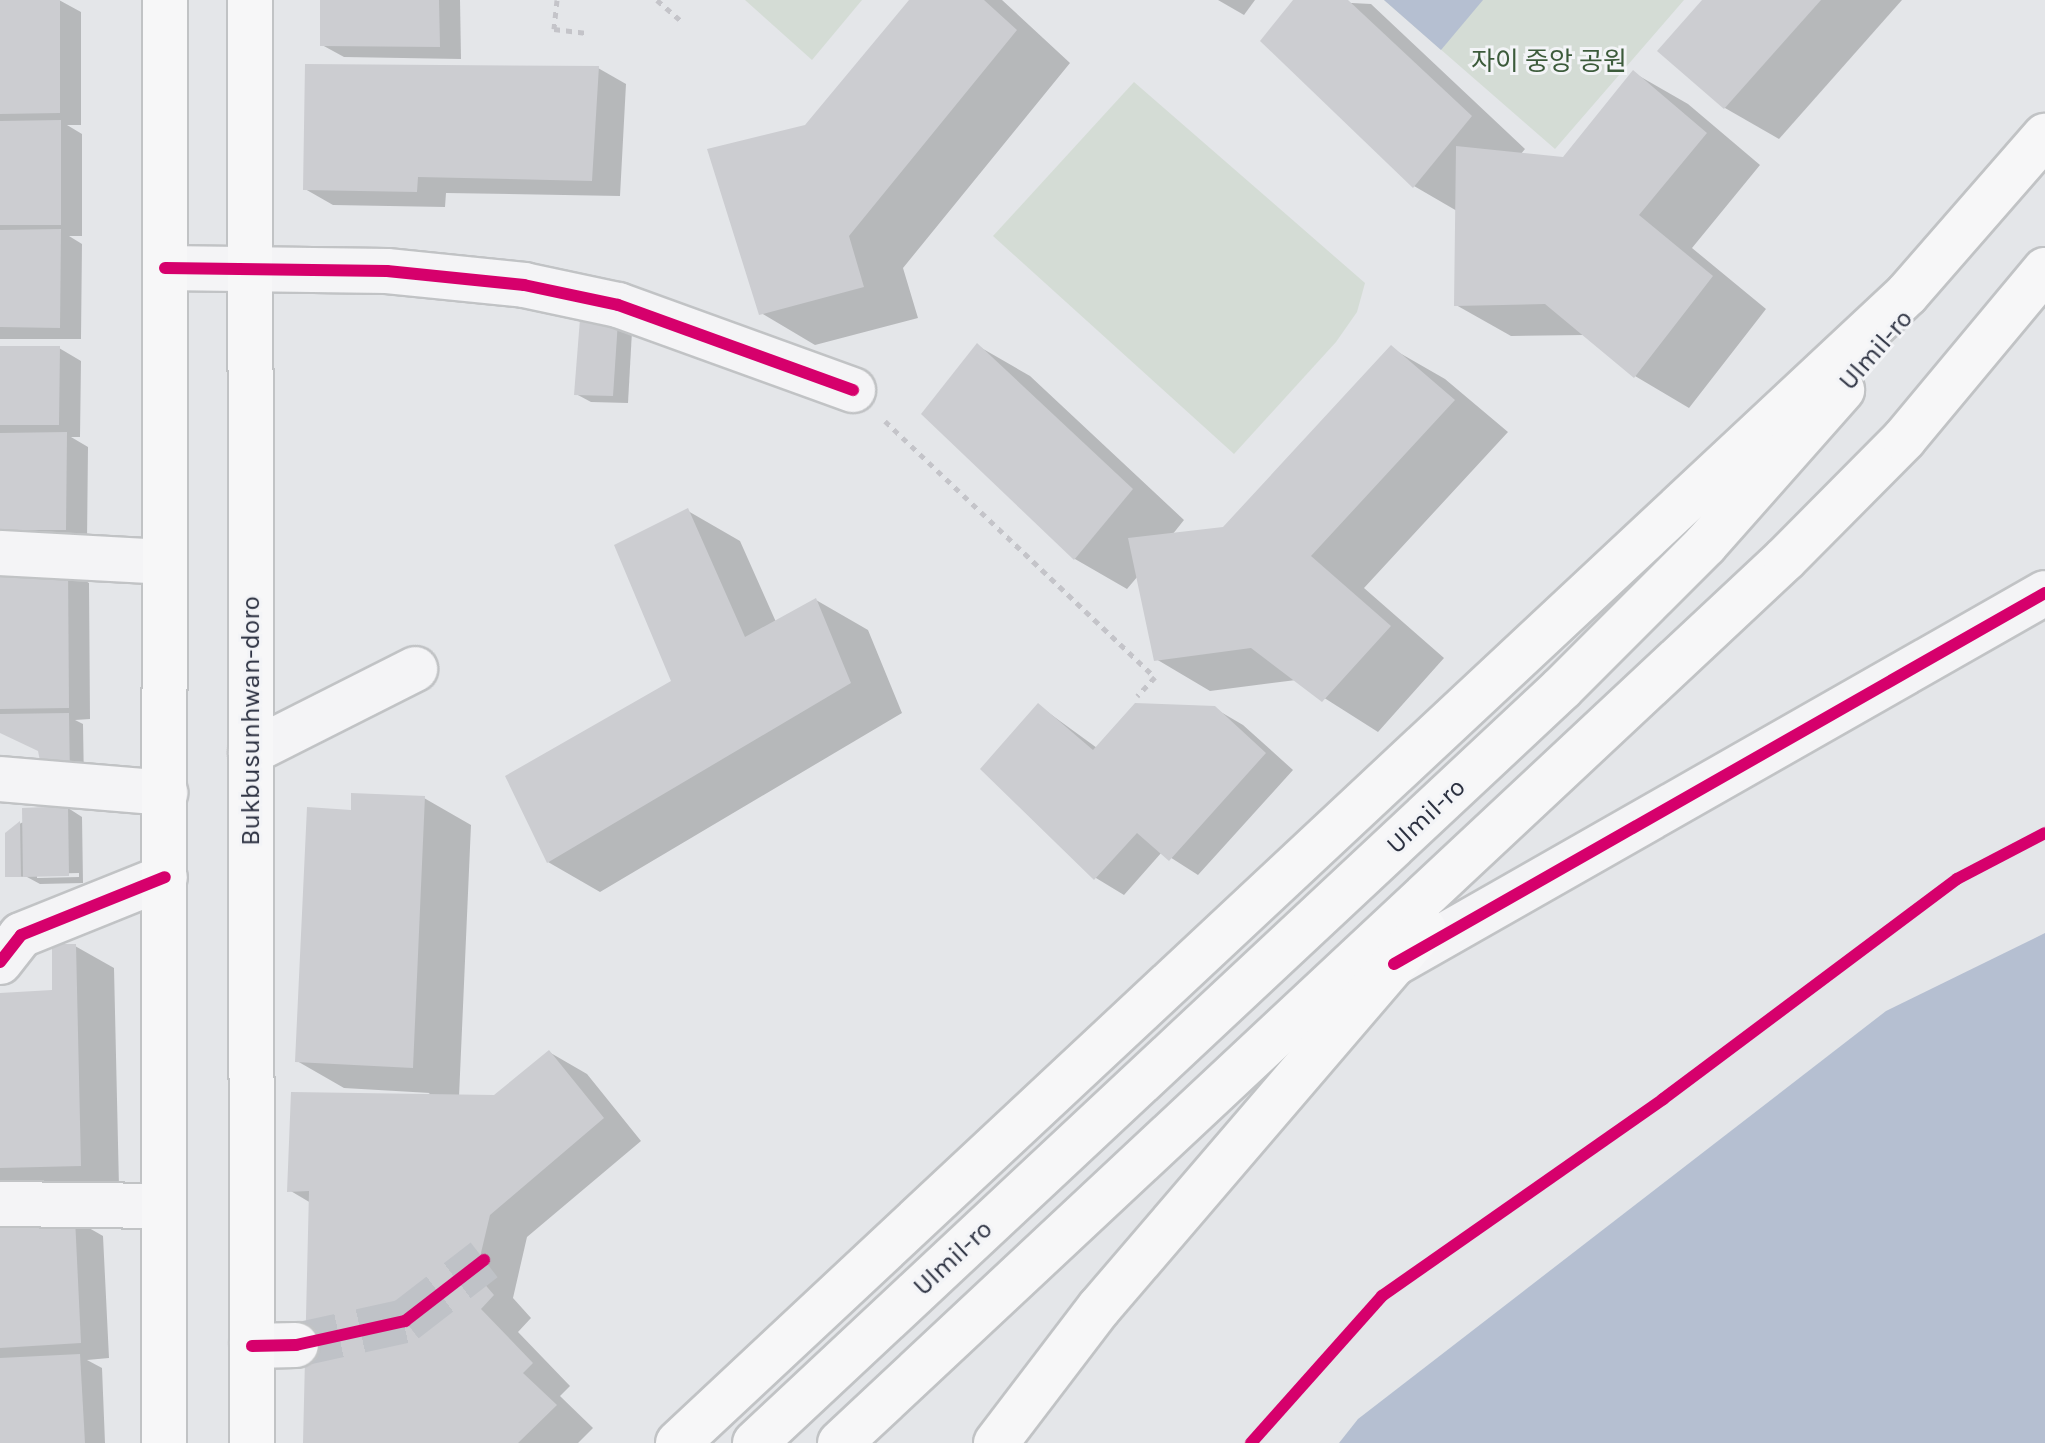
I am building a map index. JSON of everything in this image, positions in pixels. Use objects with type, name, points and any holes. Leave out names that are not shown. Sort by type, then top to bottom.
[{"type":"main road","points":[[164,1443],[165,0]]},
{"type":"main road","name":"Bukbusunhwan-doro","points":[[250,0],[252,1443]]},
{"type":"main road","points":[[678,1443],[1907,294],[2045,138]]},
{"type":"main road","name":"Ulmil-ro","points":[[755,1443],[1561,689],[1694,556],[1904,318],[2045,138]]},
{"type":"main road","points":[[840,1443],[1785,559],[1904,439],[2045,270]]},
{"type":"main road","points":[[996,1443],[1099,1308],[1597,732]]},
{"type":"street","points":[[165,268],[387,271],[524,285],[618,305],[853,390]]},
{"type":"street","points":[[0,553],[165,562]]},
{"type":"street","points":[[1394,964],[2045,593]]},
{"type":"street","points":[[251,752],[415,669]]},
{"type":"street","points":[[0,779],[165,793]]},
{"type":"street","points":[[0,962],[21,935],[165,877]]},
{"type":"street","points":[[0,1204],[164,1206]]},
{"type":"street","points":[[252,1346],[296,1345]]},
{"type":"path","points":[[557,0],[554,29],[589,33]]},
{"type":"path","points":[[657,0],[683,23]]},
{"type":"path","points":[[853,390],[1155,677],[1137,696]]},
{"type":"green space","points":[[745,0],[862,0],[812,60]]},
{"type":"green space","name":"자이 중앙 공원","points":[[1384,0],[1684,0],[1555,149]]},
{"type":"green space","points":[[1134,82],[1365,283],[1357,312],[1336,342],[1234,454],[993,236]]},
{"type":"water","points":[[1384,0],[1483,0],[1441,50]]},
{"type":"water","points":[[2045,933],[2045,1443],[1339,1443],[1358,1419],[1886,1011]]},
{"type":"building","points":[[0,0],[60,0],[60,113],[0,114]]},
{"type":"building","points":[[320,0],[439,0],[440,47],[320,46]]},
{"type":"building","points":[[909,0],[984,0],[1017,30],[849,236],[864,287],[759,315],[707,149],[805,125]]},
{"type":"building","points":[[1293,0],[1348,0],[1472,116],[1413,188],[1260,41]]},
{"type":"building","points":[[1702,0],[1821,0],[1724,109],[1657,51]]},
{"type":"building","points":[[305,64],[599,66],[592,181],[418,177],[417,192],[303,190]]},
{"type":"building","points":[[1633,70],[1707,133],[1639,215],[1713,276],[1634,378],[1545,304],[1454,306],[1456,146],[1563,157]]},
{"type":"building","points":[[61,120],[61,225],[0,225],[0,121]]},
{"type":"building","points":[[61,229],[60,328],[0,327],[0,230]]},
{"type":"building","points":[[580,319],[618,321],[613,396],[574,395]]},
{"type":"building","points":[[977,343],[1133,489],[1074,560],[921,414]]},
{"type":"building","points":[[1391,345],[1455,400],[1311,556],[1391,626],[1322,702],[1251,648],[1154,661],[1128,538],[1223,527]]},
{"type":"building","points":[[0,346],[60,346],[59,425],[0,425]]},
{"type":"building","points":[[67,432],[66,530],[0,530],[0,433]]},
{"type":"building","points":[[688,508],[745,637],[816,598],[851,683],[547,863],[505,776],[671,681],[614,545]]},
{"type":"building","points":[[0,567],[68,568],[69,708],[0,709]]},
{"type":"building","points":[[1038,703],[1093,750],[1135,703],[1215,706],[1266,753],[1169,861],[1137,833],[1094,880],[980,769]]},
{"type":"building","points":[[69,713],[70,776],[43,776],[38,751],[0,733],[0,714]]},
{"type":"building","points":[[351,793],[425,796],[413,1068],[295,1062],[307,807],[351,810]]},
{"type":"building","points":[[68,806],[69,876],[23,877],[22,808]]},
{"type":"building","points":[[20,821],[21,877],[5,877],[5,833]]},
{"type":"building","points":[[52,944],[76,944],[81,1166],[0,1168],[0,993],[52,990]]},
{"type":"building","points":[[549,1050],[604,1118],[490,1215],[476,1274],[494,1295],[481,1309],[533,1363],[523,1373],[557,1405],[518,1443],[303,1443],[309,1191],[287,1192],[291,1092],[494,1095]]},
{"type":"building","points":[[75,1218],[81,1343],[0,1348],[0,1224]]},
{"type":"building","points":[[80,1354],[85,1443],[0,1443],[0,1358]]},
{"type":"tunnel","points":[[296,1345],[405,1321],[484,1260]]},
{"type":"cycle path","points":[[165,268],[387,271],[524,285],[618,305],[853,390]]},
{"type":"cycle path","points":[[1394,964],[2045,593]]},
{"type":"cycle path","points":[[1251,1443],[1382,1296],[1663,1099],[1957,879],[2045,833]]},
{"type":"cycle path","points":[[0,962],[21,935],[165,877]]},
{"type":"cycle path","points":[[252,1346],[296,1345],[405,1321],[484,1260]]}]
